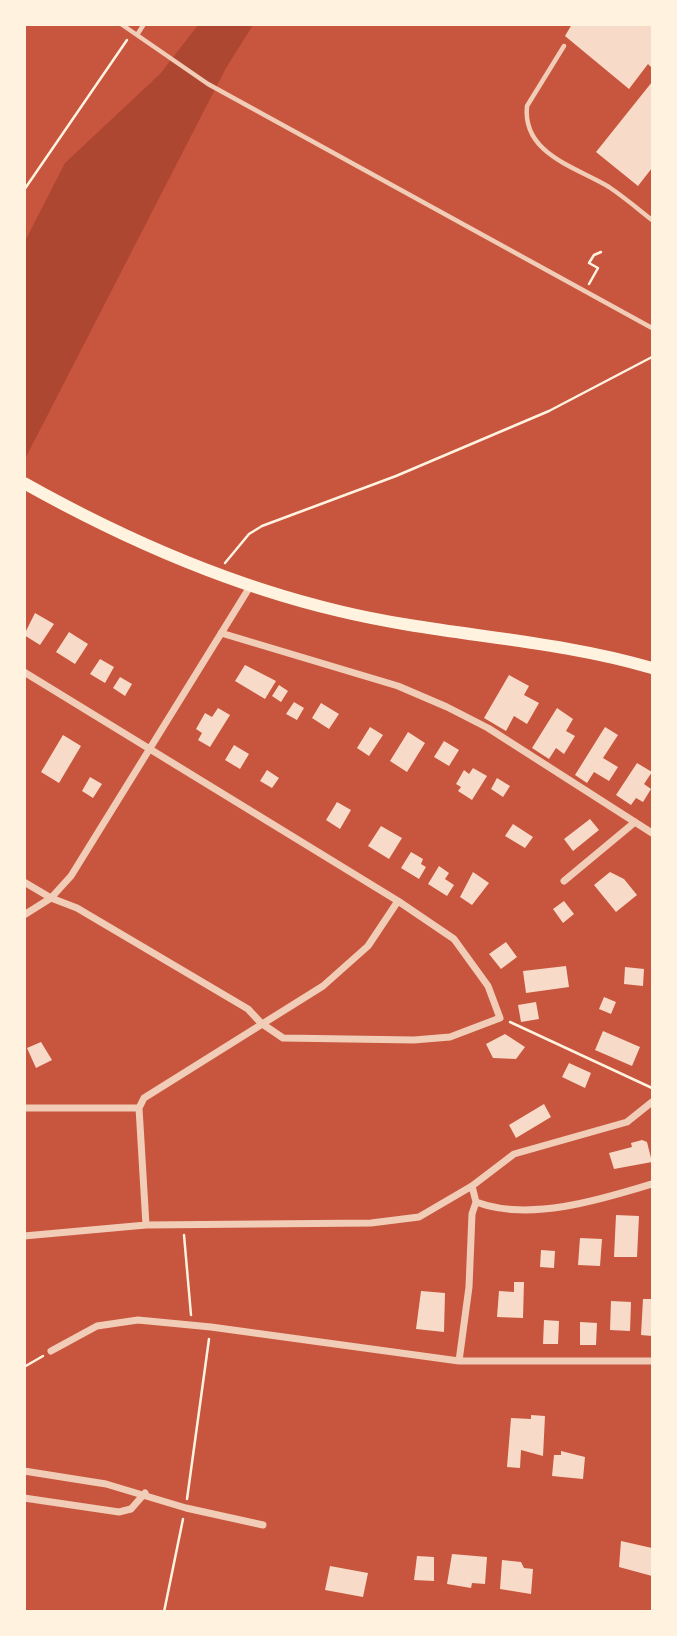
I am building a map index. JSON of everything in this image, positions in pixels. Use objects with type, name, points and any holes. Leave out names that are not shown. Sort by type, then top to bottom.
[{"type":"main road","points":[[24,483],[120,533],[251,585],[339,611],[565,648],[653,668]]},
{"type":"street","points":[[24,915],[51,898],[71,876],[251,585]]},
{"type":"street","points":[[221,633],[398,686],[447,707],[488,727],[653,833]]},
{"type":"street","points":[[24,671],[398,901],[454,939],[488,986],[500,1018],[450,1037],[414,1040],[283,1038],[237,1002],[77,908],[51,898],[24,882]]},
{"type":"street","points":[[564,881],[635,822]]},
{"type":"street","points":[[146,1225],[139,1108],[144,1098],[323,985],[359,954],[398,901]]},
{"type":"street","points":[[24,1236],[146,1225],[371,1223],[419,1217],[471,1186],[514,1154],[627,1122],[653,1102]]},
{"type":"street","points":[[24,1108],[63,1111],[139,1108]]},
{"type":"street","points":[[476,1202],[498,1210],[542,1210],[653,1184]]},
{"type":"street","points":[[459,1362],[469,1287],[472,1214],[476,1202],[471,1186]]},
{"type":"street","points":[[51,1351],[97,1326],[138,1320],[211,1327],[459,1362],[653,1361]]},
{"type":"street","points":[[24,1472],[145,1493],[186,1508],[263,1525]]},
{"type":"street","points":[[24,1498],[119,1511],[131,1509],[145,1493]]},
{"type":"lane","points":[[121,24],[208,83],[653,328]]},
{"type":"lane","points":[[134,34],[144,24]]},
{"type":"lane","points":[[564,46],[527,106],[526,116],[533,138],[544,151],[608,187],[653,220]]},
{"type":"path","points":[[24,190],[134,34]]},
{"type":"path","points":[[585,290],[598,268],[589,263],[594,255],[601,252]]},
{"type":"path","points":[[225,563],[249,534],[262,526],[396,476],[524,422],[653,357]]},
{"type":"path","points":[[500,1018],[653,1088]]},
{"type":"path","points":[[183,1224],[192,1325]]},
{"type":"path","points":[[164,1612],[186,1508],[211,1327]]},
{"type":"path","points":[[24,1367],[51,1351]]},
{"type":"shaded area","points":[[198,25],[253,25],[226,68],[25,459],[25,241],[65,163],[160,74]]},
{"type":"building","points":[[572,24],[652,24],[652,68],[648,64],[629,89],[565,36]]},
{"type":"building","points":[[652,82],[652,168],[638,186],[596,152]]},
{"type":"building","points":[[35,613],[54,624],[40,645],[24,635]]},
{"type":"building","points":[[69,632],[88,644],[75,664],[56,652]]},
{"type":"building","points":[[100,659],[114,667],[105,683],[90,674]]},
{"type":"building","points":[[245,665],[276,681],[265,699],[235,681]]},
{"type":"building","points":[[509,675],[529,686],[524,695],[539,703],[527,724],[514,716],[506,731],[484,718]]},
{"type":"building","points":[[120,677],[132,684],[125,696],[113,688]]},
{"type":"building","points":[[279,685],[288,691],[281,702],[272,696]]},
{"type":"building","points":[[294,702],[304,708],[297,720],[286,714]]},
{"type":"building","points":[[321,703],[339,714],[329,729],[312,718]]},
{"type":"building","points":[[218,708],[230,715],[210,747],[198,740],[202,733],[196,729],[205,713],[212,717]]},
{"type":"building","points":[[557,708],[573,719],[566,731],[575,736],[564,754],[556,748],[549,759],[532,748]]},
{"type":"building","points":[[370,727],[383,735],[369,756],[357,748]]},
{"type":"building","points":[[605,727],[618,735],[603,758],[618,767],[609,781],[594,772],[587,783],[575,775]]},
{"type":"building","points":[[408,732],[425,743],[407,772],[390,761]]},
{"type":"building","points":[[63,735],[81,746],[59,783],[41,772]]},
{"type":"building","points":[[444,741],[459,750],[449,766],[434,757]]},
{"type":"building","points":[[234,745],[249,754],[240,769],[225,760]]},
{"type":"building","points":[[637,763],[652,772],[644,784],[651,789],[643,802],[636,798],[631,805],[616,795]]},
{"type":"building","points":[[473,768],[487,776],[472,800],[458,791],[461,787],[456,784],[464,770],[469,774]]},
{"type":"building","points":[[267,770],[279,778],[272,788],[260,781]]},
{"type":"building","points":[[90,777],[102,784],[93,798],[82,791]]},
{"type":"building","points":[[497,778],[510,786],[503,797],[491,789]]},
{"type":"building","points":[[337,802],[351,810],[340,829],[326,820]]},
{"type":"building","points":[[590,819],[599,830],[573,851],[564,839]]},
{"type":"building","points":[[513,824],[533,837],[525,848],[505,836]]},
{"type":"building","points":[[381,826],[402,838],[389,859],[368,846]]},
{"type":"building","points":[[411,852],[423,859],[421,864],[426,867],[419,879],[401,868]]},
{"type":"building","points":[[439,866],[449,873],[445,879],[454,885],[447,896],[428,884]]},
{"type":"building","points":[[473,872],[489,883],[472,905],[460,897]]},
{"type":"building","points":[[610,872],[624,879],[637,895],[616,912],[594,885]]},
{"type":"building","points":[[564,901],[574,914],[563,923],[553,909]]},
{"type":"building","points":[[506,942],[517,957],[501,969],[489,954]]},
{"type":"building","points":[[566,966],[569,987],[526,993],[523,971]]},
{"type":"building","points":[[625,967],[644,969],[643,986],[624,984]]},
{"type":"building","points":[[604,997],[616,1002],[611,1014],[599,1009]]},
{"type":"building","points":[[536,1002],[539,1019],[521,1022],[518,1005]]},
{"type":"building","points":[[603,1031],[640,1047],[632,1066],[595,1050]]},
{"type":"building","points":[[505,1034],[525,1047],[516,1059],[493,1058],[486,1044]]},
{"type":"building","points":[[41,1042],[52,1060],[36,1068],[27,1048]]},
{"type":"building","points":[[569,1063],[591,1073],[585,1088],[562,1077]]},
{"type":"building","points":[[544,1104],[551,1117],[516,1138],[509,1125]]},
{"type":"building","points":[[642,1140],[647,1142],[652,1162],[614,1169],[609,1153],[632,1147],[631,1143]]},
{"type":"building","points":[[616,1215],[639,1216],[637,1257],[614,1257]]},
{"type":"building","points":[[580,1238],[602,1239],[600,1266],[578,1265]]},
{"type":"building","points":[[541,1250],[555,1251],[554,1268],[540,1267]]},
{"type":"building","points":[[514,1282],[524,1282],[523,1318],[497,1317],[499,1291],[514,1292]]},
{"type":"building","points":[[421,1291],[445,1293],[444,1332],[416,1329]]},
{"type":"building","points":[[643,1299],[652,1299],[652,1336],[641,1335]]},
{"type":"building","points":[[611,1301],[631,1302],[630,1331],[610,1330]]},
{"type":"building","points":[[544,1320],[559,1321],[558,1344],[543,1344]]},
{"type":"building","points":[[580,1322],[597,1323],[596,1345],[580,1345]]},
{"type":"building","points":[[531,1415],[545,1416],[543,1456],[521,1450],[520,1468],[507,1467],[511,1418],[531,1419]]},
{"type":"building","points":[[561,1451],[585,1457],[583,1479],[552,1476],[554,1455],[561,1455]]},
{"type":"building","points":[[621,1541],[652,1548],[652,1576],[619,1567]]},
{"type":"building","points":[[452,1554],[487,1557],[485,1584],[472,1583],[471,1588],[447,1584]]},
{"type":"building","points":[[417,1556],[434,1557],[434,1581],[414,1580]]},
{"type":"building","points":[[502,1560],[521,1562],[524,1568],[533,1569],[531,1594],[500,1589]]},
{"type":"building","points":[[330,1566],[368,1573],[363,1597],[325,1590]]}]
